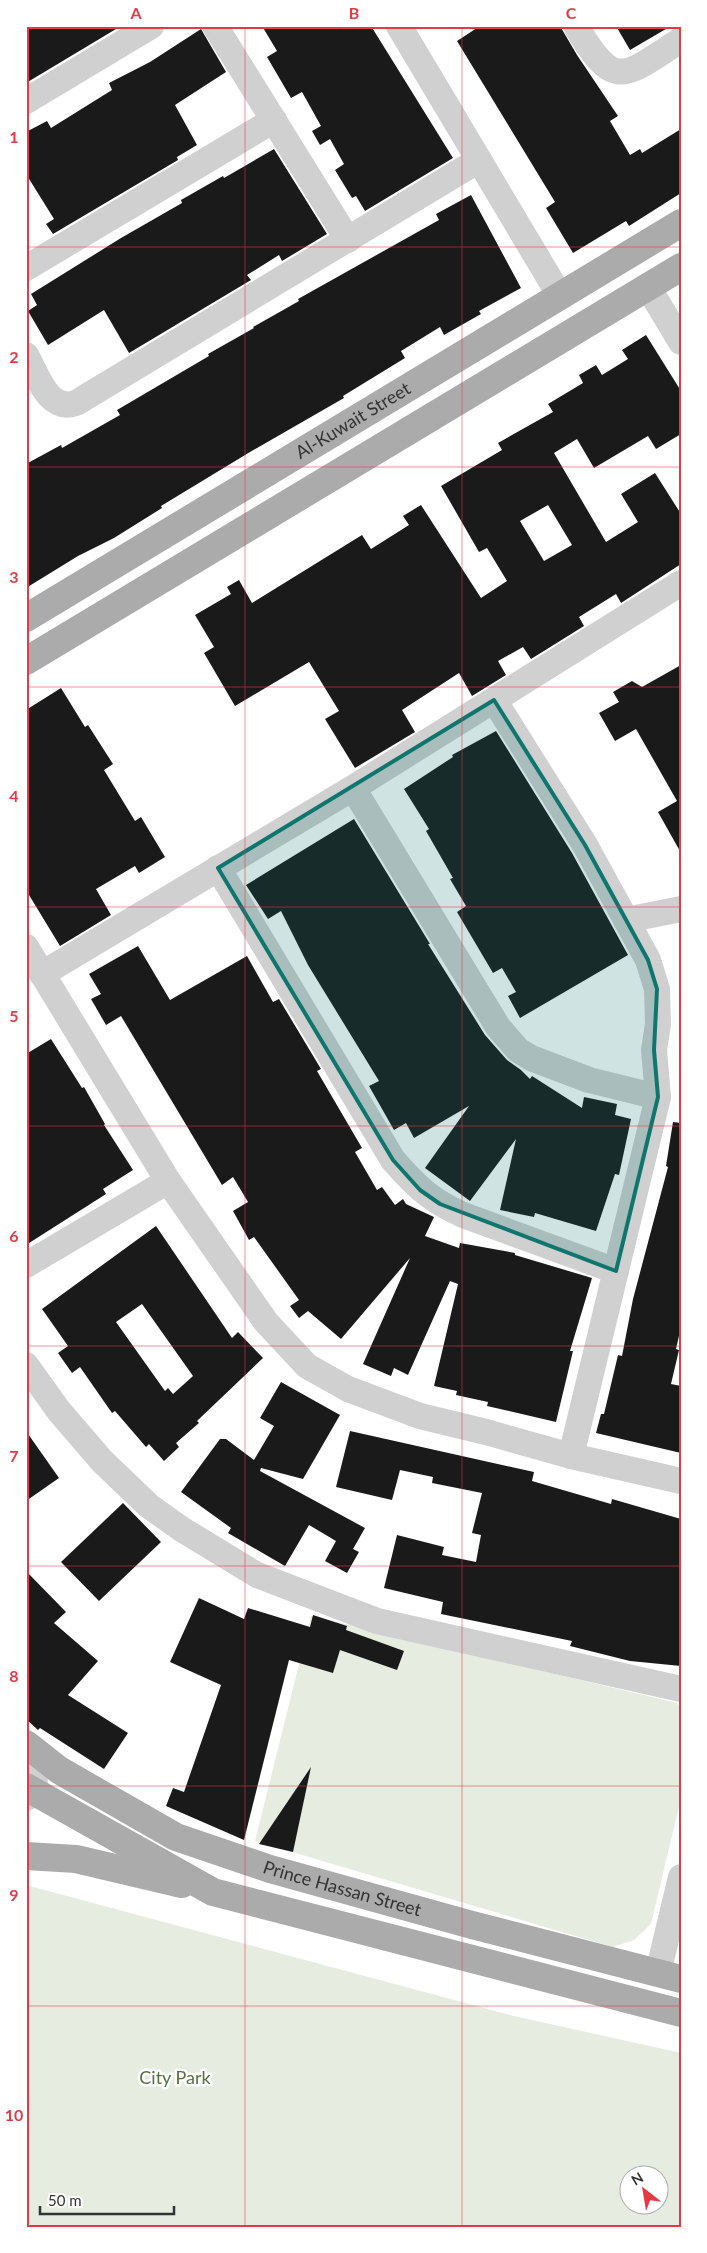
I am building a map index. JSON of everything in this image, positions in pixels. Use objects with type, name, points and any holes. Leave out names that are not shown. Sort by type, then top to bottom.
[{"type":"main road","name":"Al-Kuwait Street","points":[[26,618],[681,223]]},
{"type":"main road","name":"Al-Kuwait Street","points":[[26,662],[681,267]]},
{"type":"main road","points":[[250,483],[273,512]]},
{"type":"main road","name":"Prince Hassan Street","points":[[28,1745],[35,1783],[213,1892],[681,2013]]},
{"type":"main road","name":"Prince Hassan Street","points":[[35,1783],[176,1837],[279,1871],[472,1926],[669,1976]]},
{"type":"main road","points":[[26,1856],[76,1859],[213,1892]]},
{"type":"street","points":[[26,101],[150,26]]},
{"type":"street","points":[[216,26],[348,240]]},
{"type":"street","points":[[576,26],[598,60],[614,72],[624,72],[636,68],[681,40]]},
{"type":"street","points":[[408,30],[479,160],[560,296]]},
{"type":"street","points":[[26,268],[274,120]]},
{"type":"street","points":[[26,355],[50,398],[59,404],[68,406],[76,403],[479,160]]},
{"type":"street","points":[[648,287],[681,342]]},
{"type":"street","points":[[42,974],[353,788],[681,583]]},
{"type":"street","points":[[494,700],[585,845],[648,960],[657,989],[658,1024],[654,1050],[658,1098],[571,1456]]},
{"type":"street","points":[[353,788],[498,1027],[518,1050],[531,1058],[589,1080],[658,1098]]},
{"type":"street","points":[[218,868],[393,1160],[420,1190],[440,1204],[463,1214],[616,1271]]},
{"type":"street","points":[[626,920],[681,909]]},
{"type":"street","points":[[26,947],[168,1181],[266,1322],[307,1366],[348,1389],[420,1416],[571,1456],[681,1481]]},
{"type":"street","points":[[26,1265],[168,1181]]},
{"type":"street","points":[[26,1365],[59,1411],[96,1454],[150,1506],[183,1530],[257,1575],[377,1621],[681,1689]]},
{"type":"street","points":[[669,1976],[681,1877]]},
{"type":"highlighted area","points":[[494,700],[585,845],[648,960],[657,989],[654,1050],[658,1097],[616,1271],[440,1204],[420,1190],[393,1160],[218,868]]},
{"type":"green space","points":[[311,1616],[677,1703],[681,1708],[681,1798],[651,1924],[634,1940],[613,1947],[255,1841]]},
{"type":"green space","name":"City Park","points":[[26,1885],[514,2016],[681,2053],[681,2227],[26,2227]]},
{"type":"building","points":[[26,26],[121,26],[26,83]]},
{"type":"building","points":[[262,26],[371,26],[453,158],[365,211],[356,196],[352,198],[335,170],[344,164],[330,139],[320,145],[312,131],[321,126],[302,92],[291,98],[267,57],[277,51]]},
{"type":"building","points":[[480,26],[560,26],[618,116],[610,121],[630,155],[640,149],[642,153],[681,129],[681,193],[629,226],[626,221],[573,253],[546,208],[555,202],[457,41]]},
{"type":"building","points":[[616,26],[671,26],[630,50]]},
{"type":"building","points":[[201,29],[226,72],[175,105],[197,145],[177,157],[178,160],[53,234],[46,224],[54,219],[26,174],[26,132],[47,121],[51,128],[112,90],[109,83],[150,62]]},
{"type":"building","points":[[274,149],[327,234],[282,261],[279,255],[247,275],[251,280],[129,353],[104,310],[48,345],[28,311],[37,305],[31,294],[121,238],[182,203],[181,200]]},
{"type":"building","points":[[471,195],[521,288],[479,311],[481,314],[444,335],[440,327],[401,351],[405,358],[343,396],[344,398],[161,506],[162,508],[114,538],[78,556],[26,588],[26,464],[61,445],[62,448],[120,415],[117,410],[299,301],[298,299],[439,220],[436,214]]},
{"type":"building","points":[[646,335],[681,391],[681,434],[656,449],[648,436],[594,468],[577,439],[554,453],[606,542],[638,522],[621,494],[655,473],[681,514],[681,564],[621,603],[616,594],[579,617],[584,626],[531,659],[523,647],[498,661],[506,675],[472,696],[459,673],[402,710],[415,732],[355,768],[325,719],[339,711],[309,662],[235,706],[204,653],[214,647],[195,615],[231,594],[227,587],[239,580],[252,603],[362,535],[371,549],[409,525],[403,516],[421,505],[481,598],[507,581],[487,548],[479,552],[441,486],[502,450],[498,443],[553,412],[548,404],[583,383],[579,375],[596,365],[602,375],[628,359],[622,350]],"holes":[[[548,505],[572,545],[544,561],[520,521]]]},
{"type":"building","points":[[681,665],[681,853],[658,812],[677,801],[636,729],[615,741],[599,713],[619,702],[613,692],[632,681],[642,687]]},
{"type":"building","points":[[61,688],[85,727],[88,725],[113,764],[104,770],[135,821],[141,817],[165,857],[139,873],[135,866],[96,889],[111,915],[60,946],[26,890],[26,710]]},
{"type":"building","points":[[496,731],[572,853],[628,955],[520,1018],[508,996],[516,992],[502,968],[493,973],[457,912],[466,906],[450,879],[453,878],[426,831],[429,829],[404,789],[453,757],[452,755]]},
{"type":"building","points":[[354,819],[430,944],[428,944],[485,1035],[507,1060],[530,1079],[532,1076],[582,1108],[584,1097],[617,1104],[615,1115],[631,1119],[619,1175],[615,1174],[596,1231],[535,1213],[534,1217],[500,1210],[516,1139],[470,1201],[425,1168],[469,1106],[414,1138],[406,1123],[394,1130],[369,1086],[379,1081],[308,965],[281,911],[268,919],[246,885]]},
{"type":"building","points":[[138,946],[170,1000],[247,956],[273,1002],[279,999],[321,1069],[317,1071],[362,1148],[355,1152],[377,1190],[382,1187],[395,1205],[403,1199],[406,1204],[434,1217],[425,1236],[459,1248],[460,1243],[515,1253],[515,1255],[592,1278],[570,1351],[573,1351],[556,1422],[487,1406],[488,1402],[456,1395],[457,1391],[434,1386],[458,1284],[450,1281],[408,1375],[394,1368],[391,1376],[363,1364],[410,1258],[341,1339],[308,1311],[299,1318],[290,1306],[299,1300],[254,1237],[249,1240],[233,1211],[248,1202],[233,1177],[222,1185],[121,1016],[106,1025],[91,999],[101,994],[89,974]]},
{"type":"building","points":[[51,1039],[82,1088],[84,1087],[104,1125],[133,1170],[103,1189],[106,1194],[26,1245],[26,1054]]},
{"type":"building","points":[[673,1122],[681,1123],[681,1327],[676,1349],[679,1350],[671,1384],[681,1386],[681,1453],[596,1433],[601,1414],[604,1414],[618,1355],[622,1356],[633,1299],[668,1167],[666,1166]]},
{"type":"building","points":[[156,1226],[232,1338],[238,1332],[263,1358],[197,1421],[199,1423],[176,1443],[179,1447],[164,1461],[149,1444],[146,1447],[115,1411],[112,1413],[80,1367],[72,1373],[58,1353],[68,1346],[42,1309]],"holes":[[[142,1304],[193,1376],[173,1394],[168,1388],[165,1391],[116,1322]]]},
{"type":"building","points":[[281,1382],[340,1415],[303,1479],[261,1468],[260,1471],[365,1528],[353,1549],[359,1552],[347,1573],[325,1561],[336,1541],[309,1525],[285,1566],[228,1533],[231,1528],[181,1492],[220,1439],[226,1439],[254,1460],[274,1426],[260,1418]]},
{"type":"building","points":[[26,1431],[59,1478],[26,1501]]},
{"type":"building","points":[[350,1431],[534,1472],[532,1481],[611,1504],[612,1499],[681,1519],[681,1666],[630,1661],[570,1646],[572,1641],[441,1614],[443,1602],[384,1588],[397,1535],[444,1547],[442,1555],[476,1562],[481,1535],[472,1533],[482,1493],[432,1483],[433,1477],[400,1470],[392,1500],[336,1487]]},
{"type":"building","points":[[123,1503],[161,1542],[99,1601],[61,1562]]},
{"type":"building","points":[[26,1571],[66,1612],[54,1623],[98,1661],[68,1695],[128,1733],[104,1769],[40,1728],[38,1730],[26,1719]]},
{"type":"building","points":[[199,1598],[244,1619],[248,1608],[310,1627],[313,1615],[347,1626],[346,1630],[404,1651],[397,1670],[340,1650],[333,1673],[289,1660],[244,1840],[166,1806],[173,1788],[184,1792],[221,1685],[170,1662]]},
{"type":"building","points":[[311,1767],[293,1852],[259,1844]]}]
